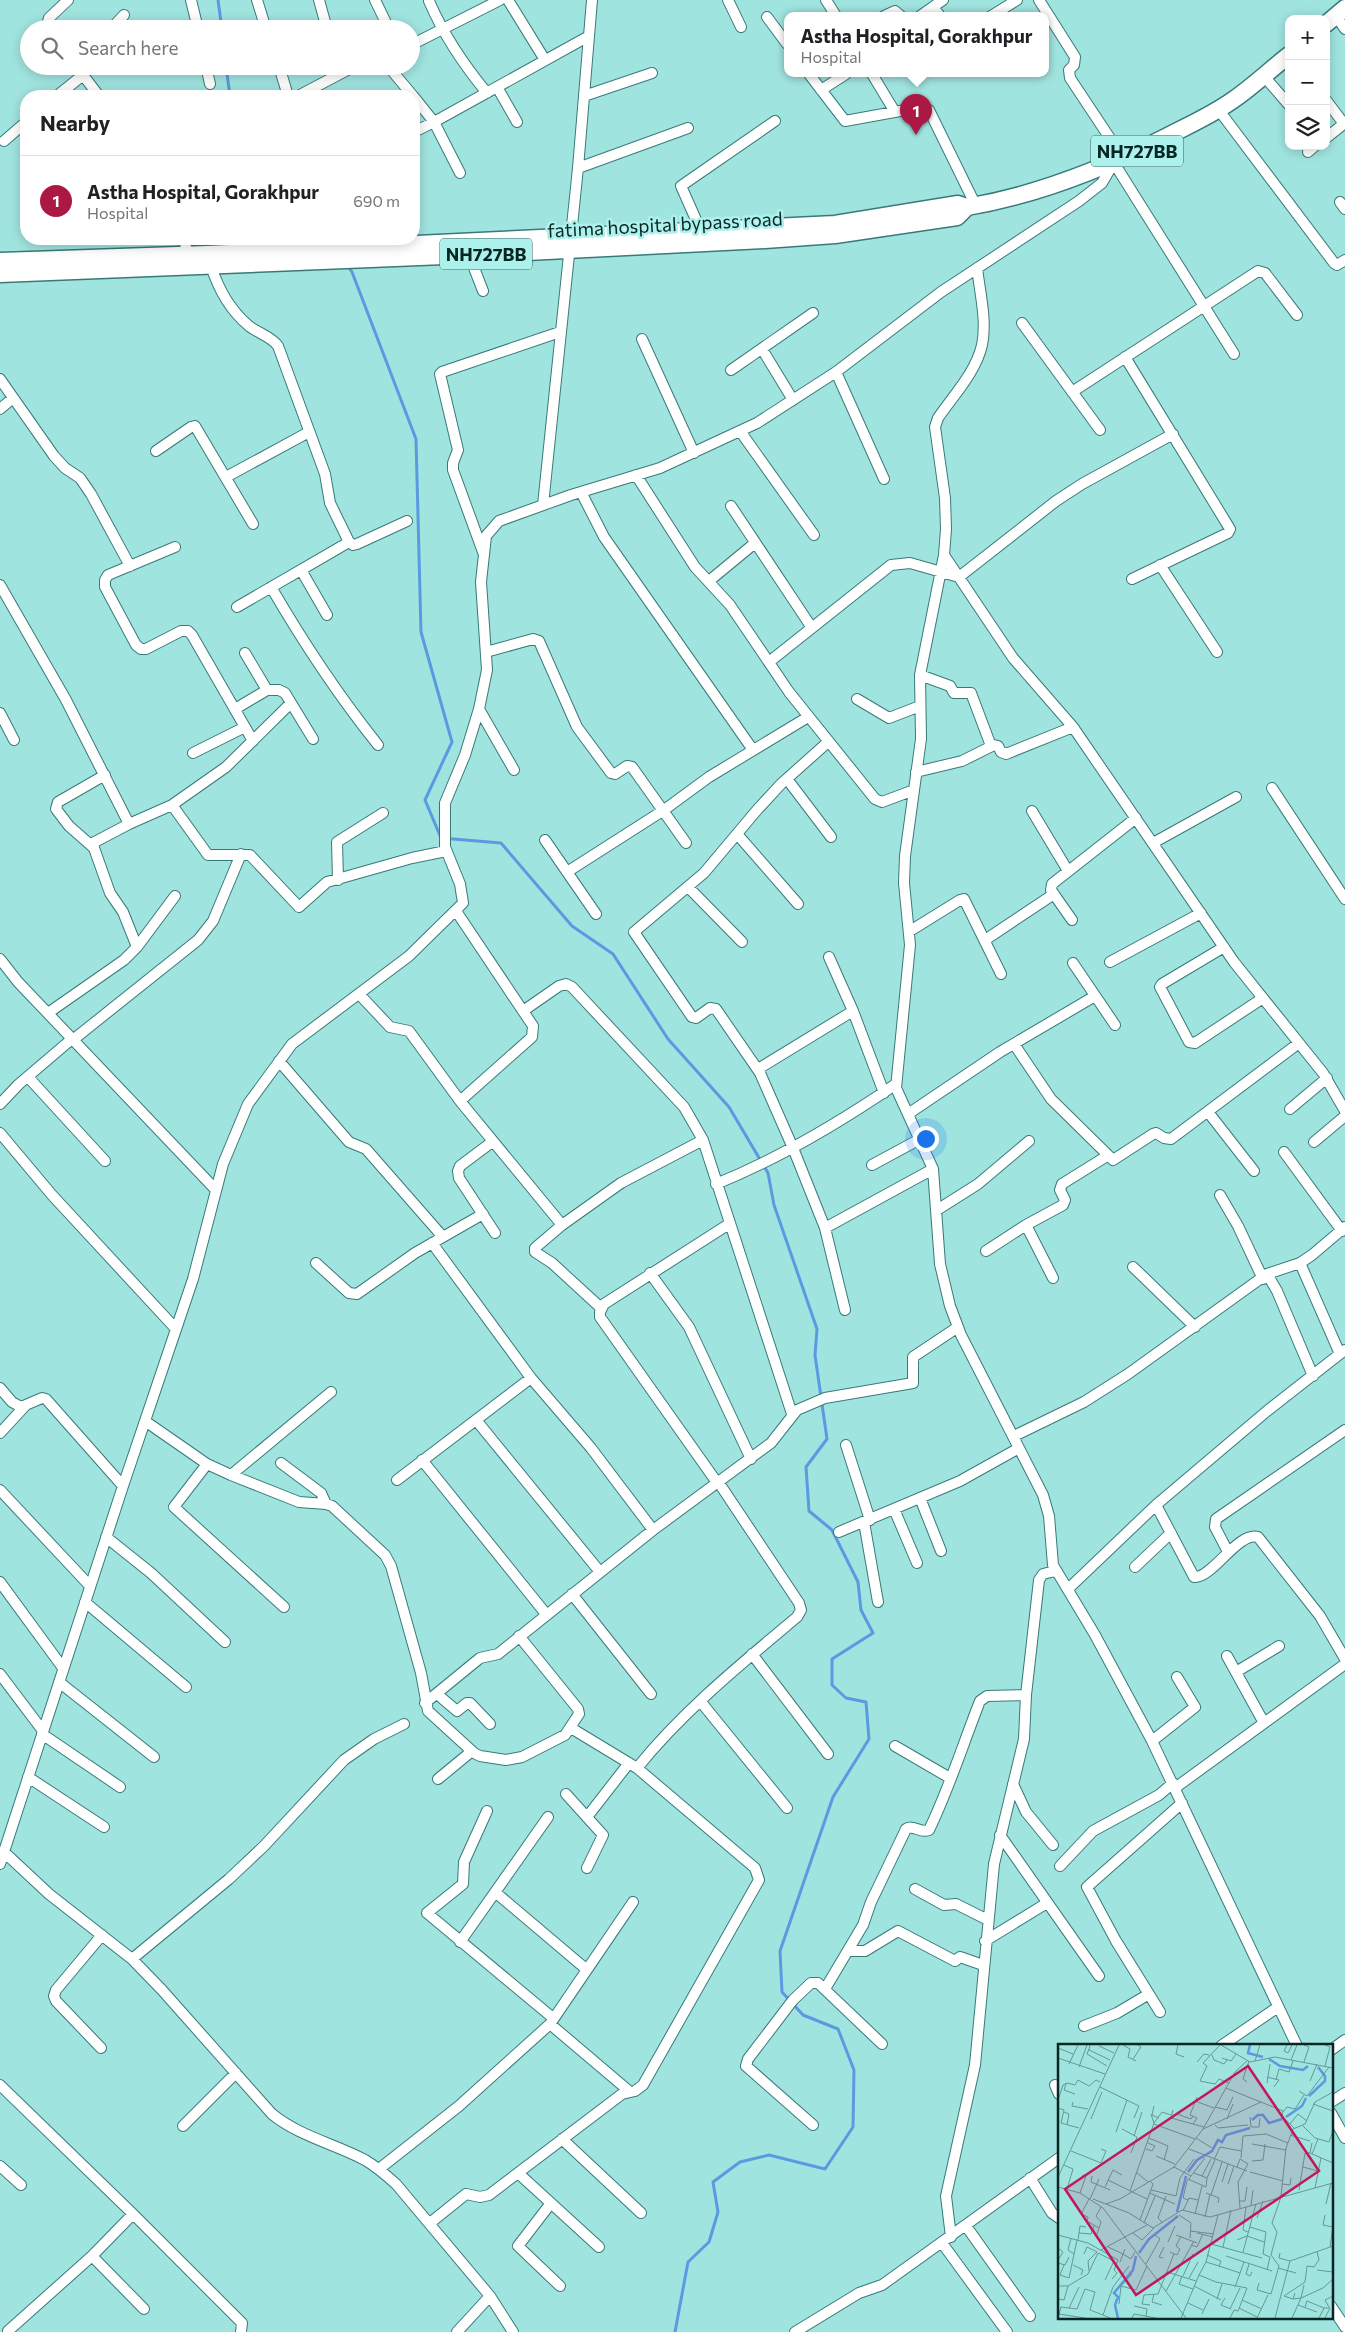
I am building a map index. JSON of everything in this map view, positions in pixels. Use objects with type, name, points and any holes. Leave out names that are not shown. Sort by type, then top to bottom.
[{"type":"highway","name":"fatima hospital bypass road","points":[[403,245],[469,255],[569,242],[835,235],[957,217],[971,207],[1040,190],[1117,162],[1233,100],[1285,58]]},
{"type":"highway","name":"fatima hospital bypass road","points":[[0,274],[187,253],[211,266],[569,242],[701,231],[834,224],[958,204],[971,207]]},
{"type":"highway","name":"fatima hospital bypass road","points":[[0,261],[316,245]]},
{"type":"street","points":[[48,20],[68,0]]},
{"type":"street","points":[[191,0],[196,20]]},
{"type":"street","points":[[257,0],[263,20]]},
{"type":"street","points":[[318,0],[324,20]]},
{"type":"street","points":[[375,0],[385,20]]},
{"type":"street","points":[[430,0],[442,29],[463,64],[492,90],[517,122]]},
{"type":"street","points":[[420,40],[500,0]]},
{"type":"street","points":[[508,0],[546,60]]},
{"type":"street","points":[[543,506],[578,168],[592,0]]},
{"type":"street","points":[[728,0],[741,27]]},
{"type":"street","points":[[826,0],[834,12]]},
{"type":"street","points":[[926,12],[943,0]]},
{"type":"street","points":[[998,12],[1017,0]]},
{"type":"street","points":[[1039,0],[1047,12]]},
{"type":"street","points":[[933,7],[937,12]]},
{"type":"street","points":[[119,20],[124,15]]},
{"type":"street","points":[[768,16],[784,40]]},
{"type":"street","points":[[1049,16],[1075,57],[1074,64],[1069,70],[1070,78],[1117,162],[1234,354]]},
{"type":"street","points":[[420,129],[589,36]]},
{"type":"street","points":[[584,96],[652,73]]},
{"type":"street","points":[[62,90],[76,75]]},
{"type":"street","points":[[84,75],[95,90]]},
{"type":"street","points":[[208,75],[210,84]]},
{"type":"street","points":[[282,75],[286,90]]},
{"type":"street","points":[[307,90],[330,75]]},
{"type":"street","points":[[395,75],[407,90]]},
{"type":"street","points":[[1263,75],[1285,100]]},
{"type":"street","points":[[811,77],[845,121],[922,107],[929,110],[971,207]]},
{"type":"street","points":[[821,90],[841,77]]},
{"type":"street","points":[[874,77],[895,112]]},
{"type":"street","points":[[420,105],[434,122],[460,173]]},
{"type":"street","points":[[1330,105],[1344,123],[1330,135]]},
{"type":"street","points":[[1218,109],[1334,263],[1337,265],[1345,260]]},
{"type":"street","points":[[701,231],[681,186],[775,121]]},
{"type":"street","points":[[4,141],[20,127]]},
{"type":"street","points":[[578,168],[688,128]]},
{"type":"street","points":[[0,1864],[3,1848],[193,1279],[223,1164],[248,1104],[292,1044],[409,956],[464,903],[460,884],[446,849],[445,803],[465,755],[479,709],[487,670],[481,582],[486,536],[499,521],[580,492],[660,468],[757,424],[836,372],[941,292],[1079,201],[1102,183],[1117,162]]},
{"type":"street","points":[[469,255],[483,291]]},
{"type":"street","points":[[211,266],[218,287],[247,324],[264,336],[272,339],[278,346],[325,474],[330,503],[349,542],[352,545],[357,544],[407,521]]},
{"type":"street","points":[[977,268],[983,323],[982,348],[974,366],[938,418],[935,427],[946,513],[944,555],[920,675],[921,739],[904,856],[905,897],[910,931],[896,1084],[933,1169],[941,1273],[950,1306],[958,1327],[1014,1436],[1047,1507],[1051,1558],[1055,1571],[1068,1589],[1152,1741],[1296,2044]]},
{"type":"street","points":[[1072,392],[1258,271],[1262,270],[1297,315]]},
{"type":"street","points":[[731,370],[813,314]]},
{"type":"street","points":[[1022,323],[1100,430]]},
{"type":"street","points":[[484,555],[453,470],[453,463],[458,450],[440,374],[560,332]]},
{"type":"street","points":[[642,339],[694,453]]},
{"type":"street","points":[[762,349],[794,400]]},
{"type":"street","points":[[1125,357],[1230,529],[1228,533],[1132,579]]},
{"type":"street","points":[[836,372],[884,479]]},
{"type":"street","points":[[0,379],[54,456],[65,468],[80,478],[91,494],[130,566]]},
{"type":"street","points":[[0,409],[13,398]]},
{"type":"street","points":[[156,451],[195,426],[253,524]]},
{"type":"street","points":[[740,431],[814,535]]},
{"type":"street","points":[[226,477],[309,432]]},
{"type":"street","points":[[769,662],[891,565],[910,564],[959,577],[1069,492],[1173,434]]},
{"type":"street","points":[[636,475],[695,567],[730,605],[808,717],[878,802],[914,790]]},
{"type":"street","points":[[580,492],[604,537],[753,750]]},
{"type":"street","points":[[731,506],[812,628]]},
{"type":"street","points":[[237,606],[349,542]]},
{"type":"street","points":[[708,582],[755,543]]},
{"type":"street","points":[[175,547],[108,575],[105,580],[105,587],[136,646],[141,650],[181,631],[188,631],[192,635],[253,741]]},
{"type":"street","points":[[944,555],[1013,658],[1073,727],[1224,947],[1326,1078],[1345,1111]]},
{"type":"street","points":[[1160,565],[1217,652]]},
{"type":"street","points":[[301,570],[327,615]]},
{"type":"street","points":[[0,585],[66,700],[129,824]]},
{"type":"street","points":[[271,587],[300,637],[346,705],[378,745]]},
{"type":"street","points":[[486,652],[534,639],[539,641],[580,732],[610,773],[615,774],[627,766],[632,768],[686,843]]},
{"type":"street","points":[[245,653],[267,690]]},
{"type":"street","points":[[920,675],[948,686],[954,693],[971,692],[991,746]]},
{"type":"street","points":[[235,709],[267,690],[282,690],[313,739]]},
{"type":"street","points":[[857,699],[890,718],[920,706]]},
{"type":"street","points":[[91,844],[129,824],[172,805],[226,767],[291,703]]},
{"type":"street","points":[[479,709],[514,770]]},
{"type":"street","points":[[0,713],[14,740]]},
{"type":"street","points":[[567,872],[664,810],[709,777],[808,717]]},
{"type":"street","points":[[193,753],[245,726]]},
{"type":"street","points":[[916,772],[962,761],[996,745],[1001,752],[1006,754],[1073,727]]},
{"type":"street","points":[[828,742],[756,810],[714,862],[688,887],[635,930],[635,936],[692,1017],[696,1018],[710,1008],[716,1009],[758,1069],[794,1148],[825,1228],[845,1310]]},
{"type":"street","points":[[104,776],[58,802],[56,806],[69,826],[91,844],[97,852],[110,893],[123,912],[137,947]]},
{"type":"street","points":[[787,779],[831,837]]},
{"type":"street","points":[[1272,788],[1345,899]]},
{"type":"street","points":[[1153,843],[1236,797]]},
{"type":"street","points":[[172,805],[208,855],[241,854],[250,856],[299,907],[324,884],[446,849]]},
{"type":"street","points":[[1032,811],[1068,872]]},
{"type":"street","points":[[338,880],[337,842],[383,813]]},
{"type":"street","points":[[1072,920],[1051,890],[1052,884],[1136,818]]},
{"type":"street","points":[[737,834],[798,904]]},
{"type":"street","points":[[545,840],[596,914]]},
{"type":"street","points":[[0,1104],[73,1038],[198,940],[213,921],[241,854]]},
{"type":"street","points":[[688,887],[742,942]]},
{"type":"street","points":[[985,940],[1054,894]]},
{"type":"street","points":[[48,1013],[124,960],[137,947],[175,896]]},
{"type":"street","points":[[910,931],[960,900],[964,900],[1001,974]]},
{"type":"street","points":[[456,910],[533,1026],[534,1032],[532,1037],[460,1101]]},
{"type":"street","points":[[1110,962],[1201,913]]},
{"type":"street","points":[[1224,947],[1160,987],[1189,1042],[1195,1043],[1263,998]]},
{"type":"street","points":[[829,957],[853,1011],[884,1093]]},
{"type":"street","points":[[0,959],[18,982],[216,1190]]},
{"type":"street","points":[[1073,963],[1115,1026]]},
{"type":"street","points":[[523,1011],[559,986],[566,984],[572,987],[684,1107],[702,1140],[792,1414]]},
{"type":"street","points":[[359,994],[390,1027],[409,1031],[492,1142],[562,1225]]},
{"type":"street","points":[[908,1114],[1014,1044],[1096,996]]},
{"type":"street","points":[[758,1069],[853,1011]]},
{"type":"street","points":[[1014,1044],[1051,1099],[1113,1160],[1156,1133],[1164,1138],[1171,1139],[1299,1042]]},
{"type":"street","points":[[279,1061],[349,1142],[366,1149],[443,1237]]},
{"type":"street","points":[[28,1077],[105,1161]]},
{"type":"street","points":[[1290,1109],[1326,1078]]},
{"type":"street","points":[[716,1184],[755,1168],[794,1148],[896,1084]]},
{"type":"street","points":[[1208,1112],[1254,1171]]},
{"type":"street","points":[[1314,1142],[1345,1116]]},
{"type":"street","points":[[0,1133],[52,1195],[176,1329]]},
{"type":"street","points":[[872,1164],[920,1139]]},
{"type":"street","points":[[601,1308],[552,1262],[534,1250],[562,1225],[621,1183],[702,1140]]},
{"type":"street","points":[[937,1210],[978,1184],[1030,1141]]},
{"type":"street","points":[[492,1142],[460,1166],[458,1172],[459,1178],[495,1232]]},
{"type":"street","points":[[1014,1436],[1084,1402],[1128,1374],[1265,1277],[1300,1263],[1343,1229],[1284,1152]]},
{"type":"street","points":[[986,1251],[1026,1225],[1063,1205],[1065,1200],[1060,1190],[1062,1184],[1107,1156]]},
{"type":"street","points":[[825,1228],[933,1169]]},
{"type":"street","points":[[1220,1195],[1265,1277],[1277,1291],[1313,1376]]},
{"type":"street","points":[[316,1263],[349,1293],[358,1294],[432,1243],[483,1214]]},
{"type":"street","points":[[588,1817],[633,1765],[752,1654],[797,1617],[800,1607],[718,1484],[600,1317],[601,1308],[650,1273],[729,1224]]},
{"type":"street","points":[[1026,1225],[1053,1278]]},
{"type":"street","points":[[432,1243],[531,1378],[591,1448],[653,1530]]},
{"type":"street","points":[[1068,1589],[1156,1505],[1267,1411],[1343,1352],[1300,1263]]},
{"type":"street","points":[[1133,1267],[1195,1327]]},
{"type":"street","points":[[650,1273],[689,1327],[751,1459]]},
{"type":"street","points":[[425,1703],[480,1658],[495,1655],[653,1530],[751,1459],[771,1443],[792,1414],[808,1404],[825,1398],[913,1383],[913,1358],[958,1327]]},
{"type":"street","points":[[397,1480],[531,1378]]},
{"type":"street","points":[[0,1388],[17,1406],[25,1406]]},
{"type":"street","points":[[230,1476],[331,1392]]},
{"type":"street","points":[[0,1433],[25,1406],[38,1399],[46,1399],[123,1486]]},
{"type":"street","points":[[476,1420],[600,1572]]},
{"type":"street","points":[[145,1421],[208,1464],[230,1476],[299,1502],[332,1506],[358,1529],[388,1560],[421,1673],[425,1703],[430,1714],[480,1756],[516,1759],[562,1737],[571,1728],[578,1714],[578,1709],[519,1636]]},
{"type":"street","points":[[1228,1552],[1215,1527],[1216,1519],[1345,1430]]},
{"type":"street","points":[[846,1445],[867,1521],[878,1602]]},
{"type":"street","points":[[839,1532],[960,1482],[1019,1448]]},
{"type":"street","points":[[422,1460],[546,1614]]},
{"type":"street","points":[[281,1463],[321,1493],[326,1504]]},
{"type":"street","points":[[208,1464],[174,1506],[284,1607]]},
{"type":"street","points":[[0,1490],[90,1586]]},
{"type":"street","points":[[920,1498],[941,1551]]},
{"type":"street","points":[[1156,1505],[1194,1577],[1201,1576],[1228,1552],[1252,1537],[1258,1537],[1320,1616],[1345,1659]]},
{"type":"street","points":[[894,1509],[917,1563]]},
{"type":"street","points":[[1135,1567],[1171,1533]]},
{"type":"street","points":[[106,1537],[151,1573],[225,1642]]},
{"type":"street","points":[[1007,2332],[946,2240],[946,2196],[975,2065],[985,1941],[994,1864],[1024,1739],[1026,1695],[1039,1580],[1043,1574],[1055,1571]]},
{"type":"street","points":[[0,1582],[64,1668]]},
{"type":"street","points":[[572,1594],[651,1694]]},
{"type":"street","points":[[85,1602],[186,1686]]},
{"type":"street","points":[[1236,1672],[1279,1646]]},
{"type":"street","points":[[752,1654],[828,1754]]},
{"type":"street","points":[[1227,1656],[1264,1723]]},
{"type":"street","points":[[1060,1866],[1093,1831],[1174,1786],[1345,1664]]},
{"type":"street","points":[[0,1674],[42,1733],[120,1787]]},
{"type":"street","points":[[1152,1741],[1195,1707],[1177,1677]]},
{"type":"street","points":[[59,1682],[154,1757]]},
{"type":"street","points":[[436,1694],[457,1711],[466,1703],[470,1703],[490,1724]]},
{"type":"street","points":[[825,1989],[863,1925],[871,1902],[906,1829],[911,1827],[924,1831],[929,1830],[941,1805],[983,1697],[1026,1695]]},
{"type":"street","points":[[700,1702],[787,1808]]},
{"type":"street","points":[[132,1959],[229,1880],[264,1846],[344,1760],[374,1739],[404,1724]]},
{"type":"street","points":[[430,2223],[463,2196],[470,2194],[484,2197],[622,2094],[635,2091],[643,2085],[759,1880],[755,1868],[633,1765],[571,1728]]},
{"type":"street","points":[[895,1746],[950,1778]]},
{"type":"street","points":[[438,1778],[472,1751]]},
{"type":"street","points":[[28,1777],[104,1827]]},
{"type":"street","points":[[1013,1784],[1026,1812],[1053,1845]]},
{"type":"street","points":[[566,1794],[603,1835],[587,1868]]},
{"type":"street","points":[[1160,2012],[1116,1940],[1087,1886],[1182,1803]]},
{"type":"street","points":[[487,1811],[464,1862],[463,1884],[427,1913],[552,2021],[629,2091]]},
{"type":"street","points":[[460,1942],[548,1817]]},
{"type":"street","points":[[1000,1835],[1099,1976]]},
{"type":"street","points":[[3,1848],[48,1894],[132,1959],[272,2114],[285,2124],[365,2160],[379,2168],[396,2184],[430,2223],[452,2254],[490,2296],[514,2332]]},
{"type":"street","points":[[915,1889],[944,1904],[956,1904],[988,1920]]},
{"type":"street","points":[[495,1892],[586,1970]]},
{"type":"street","points":[[379,2168],[458,2106],[552,2021],[633,1902]]},
{"type":"street","points":[[985,1941],[1047,1903]]},
{"type":"street","points":[[848,1951],[865,1951],[898,1931],[955,1961],[960,1957],[983,1964]]},
{"type":"street","points":[[101,2048],[56,2001],[54,1996],[56,1990],[102,1935]]},
{"type":"street","points":[[813,2125],[746,2066],[748,2059],[793,2000],[811,1983],[818,1983],[882,2044]]},
{"type":"street","points":[[1084,2026],[1116,2013],[1149,1994]]},
{"type":"street","points":[[1224,2044],[1278,2007]]},
{"type":"street","points":[[1332,2049],[1345,2040]]},
{"type":"street","points":[[183,2126],[236,2073]]},
{"type":"street","points":[[0,2085],[242,2323],[241,2332]]},
{"type":"street","points":[[1332,2101],[1345,2093]]},
{"type":"street","points":[[1332,2115],[1345,2138]]},
{"type":"street","points":[[562,2139],[641,2213]]},
{"type":"street","points":[[795,2332],[860,2292],[882,2285],[1058,2159]]},
{"type":"street","points":[[0,2166],[20,2185]]},
{"type":"street","points":[[518,2173],[599,2247]]},
{"type":"street","points":[[1030,2178],[1052,2213],[1058,2217]]},
{"type":"street","points":[[551,2203],[518,2243],[518,2246],[560,2286]]},
{"type":"street","points":[[5,2329],[92,2256],[133,2214]]},
{"type":"street","points":[[966,2226],[1030,2316]]},
{"type":"street","points":[[92,2256],[144,2309]]},
{"type":"street","points":[[457,2332],[490,2296]]},
{"type":"street","points":[[1332,2308],[1345,2327]]},
{"type":"waterway","points":[[218,0],[221,20]]},
{"type":"waterway","points":[[227,75],[229,90]]},
{"type":"waterway","points":[[347,265],[352,272],[416,439],[421,632],[452,742],[425,800],[441,838],[501,843],[572,926],[613,954],[668,1039],[729,1107],[768,1173],[774,1205],[817,1329],[815,1355],[827,1439],[806,1467],[809,1511],[832,1530],[858,1582],[861,1610],[873,1633],[832,1659],[832,1685],[846,1698],[866,1702],[869,1739],[833,1797],[780,1951],[782,1992],[803,2015],[838,2029],[854,2070],[853,2127],[825,2169],[769,2155],[740,2162],[713,2182],[718,2212],[709,2242],[688,2262],[675,2332]]},
{"type":"place","name":"Astha Hospital, Gorakhpur","points":[[916,135]]}]
